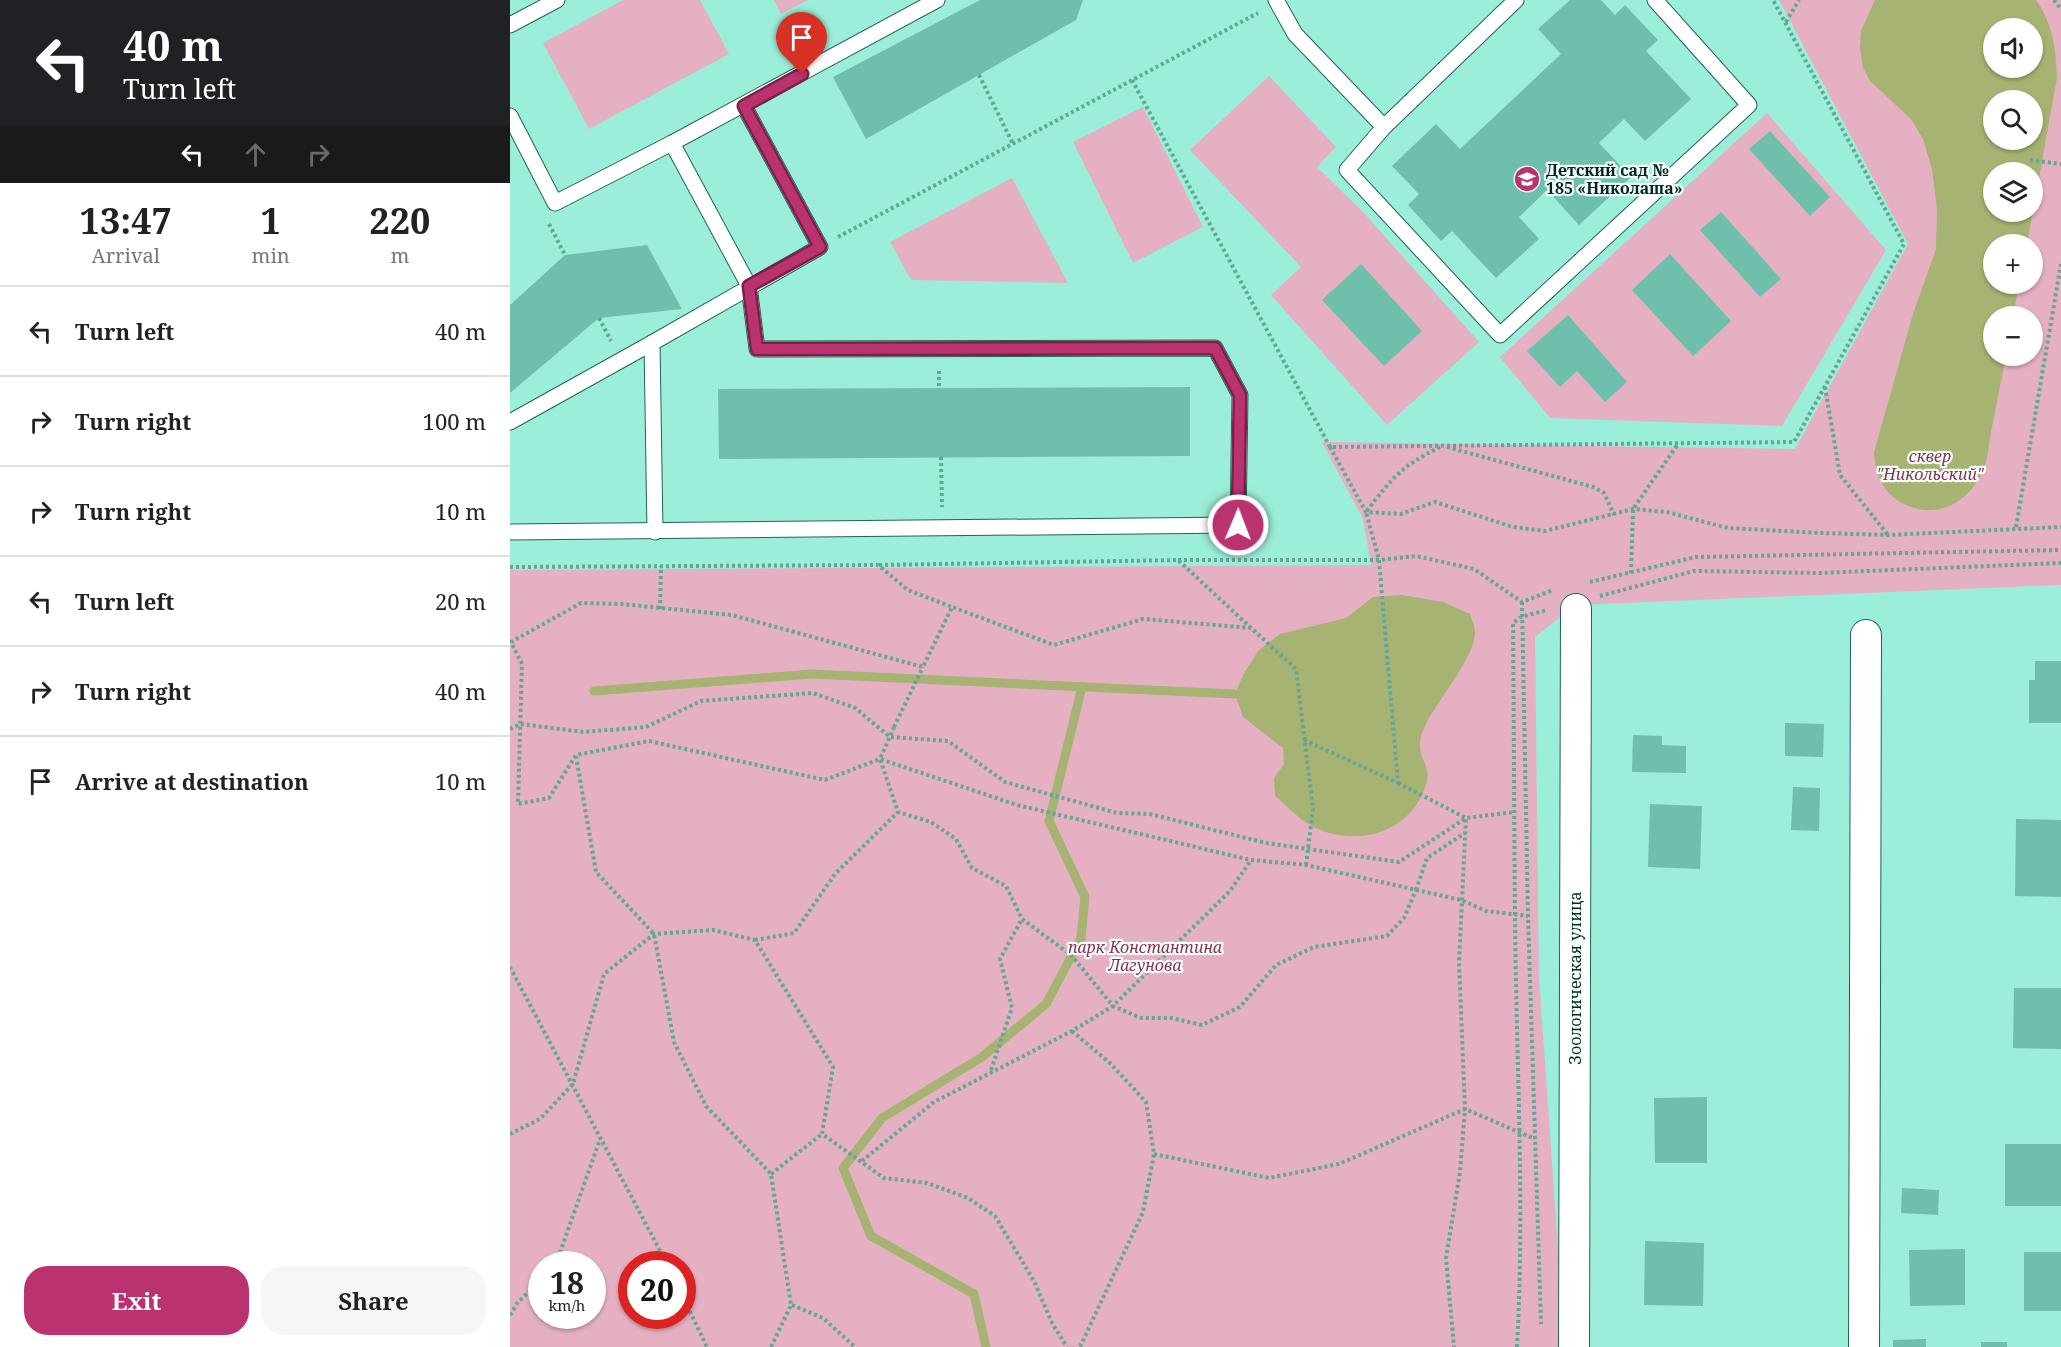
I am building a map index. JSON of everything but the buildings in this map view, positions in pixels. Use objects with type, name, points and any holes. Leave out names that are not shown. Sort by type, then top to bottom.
[{"type":"street","name":"Зоологическая улица","points":[[1574,597],[1574,1347]]},
{"type":"street","points":[[1864,1347],[1866,635]]},
{"type":"lane","points":[[510,25],[557,0]]},
{"type":"lane","points":[[510,116],[555,203],[744,106],[937,0]]},
{"type":"lane","points":[[1516,0],[1384,127],[1347,170],[1500,335],[1749,105],[1655,0]]},
{"type":"lane","points":[[1277,1],[1295,34],[1384,127]]},
{"type":"lane","points":[[510,422],[820,247],[744,106]]},
{"type":"lane","points":[[510,532],[1238,525],[1240,395],[1215,348],[757,349],[749,286],[672,143]]},
{"type":"lane","points":[[652,343],[655,532]]},
{"type":"path","points":[[1785,22],[1799,0]]},
{"type":"path","points":[[2054,0],[2061,9]]},
{"type":"path","points":[[820,247],[1277,1]]},
{"type":"path","points":[[979,75],[1013,144]]},
{"type":"path","points":[[2030,160],[2061,164]]},
{"type":"path","points":[[555,203],[549,226],[565,255]]},
{"type":"path","points":[[2016,527],[2061,264]]},
{"type":"path","points":[[1825,386],[1840,475],[1888,535]]},
{"type":"path","points":[[1631,573],[1633,509],[1679,443]]},
{"type":"path","points":[[1366,512],[1389,482],[1407,464],[1443,446],[1593,487],[1604,493],[1614,515]]},
{"type":"path","points":[[1330,447],[1366,512],[1380,561],[1398,783]]},
{"type":"path","points":[[941,457],[942,529]]},
{"type":"path","points":[[1366,512],[1401,514],[1435,502],[1513,527],[1545,531],[1633,509],[1667,512],[1728,528],[1888,535],[2016,527],[2061,527]]},
{"type":"path","points":[[1516,1347],[1522,1262],[1515,915],[1513,623],[1631,573],[1696,557],[2061,550]]},
{"type":"path","points":[[510,567],[878,566],[1178,560],[1380,561],[1416,556],[1474,569],[1522,602],[1574,597],[1694,571],[1819,573],[2061,563]]},
{"type":"path","points":[[1178,560],[1296,669],[1313,809],[1306,865]]},
{"type":"path","points":[[660,609],[661,566]]},
{"type":"path","points":[[878,566],[908,590],[1054,645],[1143,619],[1251,628]]},
{"type":"path","points":[[1522,602],[1528,916],[1541,1325]]},
{"type":"path","points":[[518,804],[522,664],[510,642],[581,603],[732,615],[923,666]]},
{"type":"path","points":[[898,812],[880,759],[952,607]]},
{"type":"path","points":[[510,729],[520,724],[584,732],[646,727],[701,701],[813,693],[855,708],[890,737],[948,741],[1005,782],[1117,813],[1150,814],[1266,843],[1399,862],[1467,818],[1515,812]]},
{"type":"path","points":[[1304,740],[1467,818]]},
{"type":"path","points":[[510,807],[549,798],[576,755],[649,741],[825,780],[880,759],[1017,805],[1251,860],[1306,865],[1461,900],[1486,911],[1528,916]]},
{"type":"path","points":[[576,755],[596,872],[654,934],[674,1041],[706,1106],[771,1174],[791,1305],[771,1347]]},
{"type":"path","points":[[898,812],[932,822],[956,839],[972,868],[1006,886],[1022,919],[1071,955],[1113,1006],[1141,1018],[1171,1018],[1202,1025],[1240,1007],[1276,965],[1314,947],[1387,936],[1404,918],[1427,858],[1466,832]]},
{"type":"path","points":[[510,1134],[540,1119],[573,1084],[604,974],[654,934],[713,930],[755,940],[794,933],[835,874],[898,812]]},
{"type":"path","points":[[1454,1347],[1446,1258],[1460,1172],[1465,1109],[1459,963],[1467,818]]},
{"type":"path","points":[[862,1161],[934,1102],[990,1071],[1072,1031],[1113,1006],[1230,891],[1251,860]]},
{"type":"path","points":[[990,1071],[1012,1008],[1000,959],[1022,919]]},
{"type":"path","points":[[755,940],[833,1067],[822,1134],[771,1174]]},
{"type":"path","points":[[510,967],[661,1251]]},
{"type":"path","points":[[1072,1031],[1111,1064],[1146,1102],[1154,1155],[1143,1212],[1080,1347]]},
{"type":"path","points":[[1154,1155],[1269,1178],[1339,1164],[1465,1109],[1535,1139]]},
{"type":"path","points":[[822,1134],[884,1178],[927,1183],[968,1198],[995,1216],[1034,1281],[1052,1323],[1067,1347]]},
{"type":"path","points":[[561,1251],[600,1138]]},
{"type":"path","points":[[510,1315],[518,1302],[528,1293]]},
{"type":"path","points":[[791,1305],[823,1318],[855,1347]]},
{"type":"path","points":[[696,1324],[707,1347]]},
{"type":"green space","points":[[623,0],[700,0],[729,54],[589,129],[543,43]]},
{"type":"green space","points":[[774,0],[808,0],[781,14]]},
{"type":"green space","name":"парк Константина Лагунова","points":[[1779,0],[2061,0],[2061,585],[1576,605],[1535,637],[1539,977],[1565,1347],[510,1347],[510,570],[1371,565],[1363,519],[1322,442],[1795,449],[1908,244]]},
{"type":"green space","points":[[1269,76],[1336,147],[1317,167],[1363,212],[1479,342],[1387,425],[1271,295],[1301,267],[1190,150]]},
{"type":"green space","points":[[1143,107],[1203,227],[1133,263],[1073,142]]},
{"type":"green space","points":[[1767,113],[1886,250],[1782,426],[1550,418],[1500,357]]},
{"type":"green space","points":[[1012,178],[1068,283],[911,280],[890,242]]},
{"type":"shaded area","points":[[1875,0],[2036,0],[2050,28],[2054,47],[2057,78],[2042,162],[1983,162],[1983,222],[2031,222],[2029,234],[1983,234],[1983,294],[2017,294],[2015,306],[1983,306],[1983,366],[2004,366],[1986,459],[1984,468],[1971,490],[1952,505],[1941,509],[1917,509],[1897,500],[1886,489],[1878,475],[1875,460],[1874,452],[1913,314],[1936,249],[1937,210],[1932,169],[1923,139],[1911,119],[1870,81],[1863,68],[1860,48],[1861,31]]},
{"type":"shaded area","points":[[1402,595],[1443,602],[1470,614],[1475,630],[1474,642],[1463,666],[1431,715],[1422,734],[1420,750],[1426,767],[1427,780],[1420,798],[1410,813],[1397,824],[1381,832],[1364,836],[1346,836],[1327,832],[1305,822],[1275,796],[1274,778],[1284,764],[1283,748],[1243,717],[1235,694],[1243,675],[1258,651],[1280,634],[1346,618],[1373,597]]},
{"type":"waterway","points":[[594,691],[812,674],[1235,694]]},
{"type":"waterway","points":[[986,1347],[974,1294],[871,1236],[843,1168],[882,1118],[982,1057],[1046,1004],[1081,938],[1085,897],[1049,821],[1082,687]]},
{"type":"place","name":"Детский сад № 185 «Николаша»","points":[[1527,179]]},
{"type":"route","points":[[802,74],[744,106],[820,247],[749,286],[757,349],[1215,348],[1240,395],[1238,525]]},
{"type":"park label","name":"сквер \"Никольский\"","points":[[1930,465]]}]
